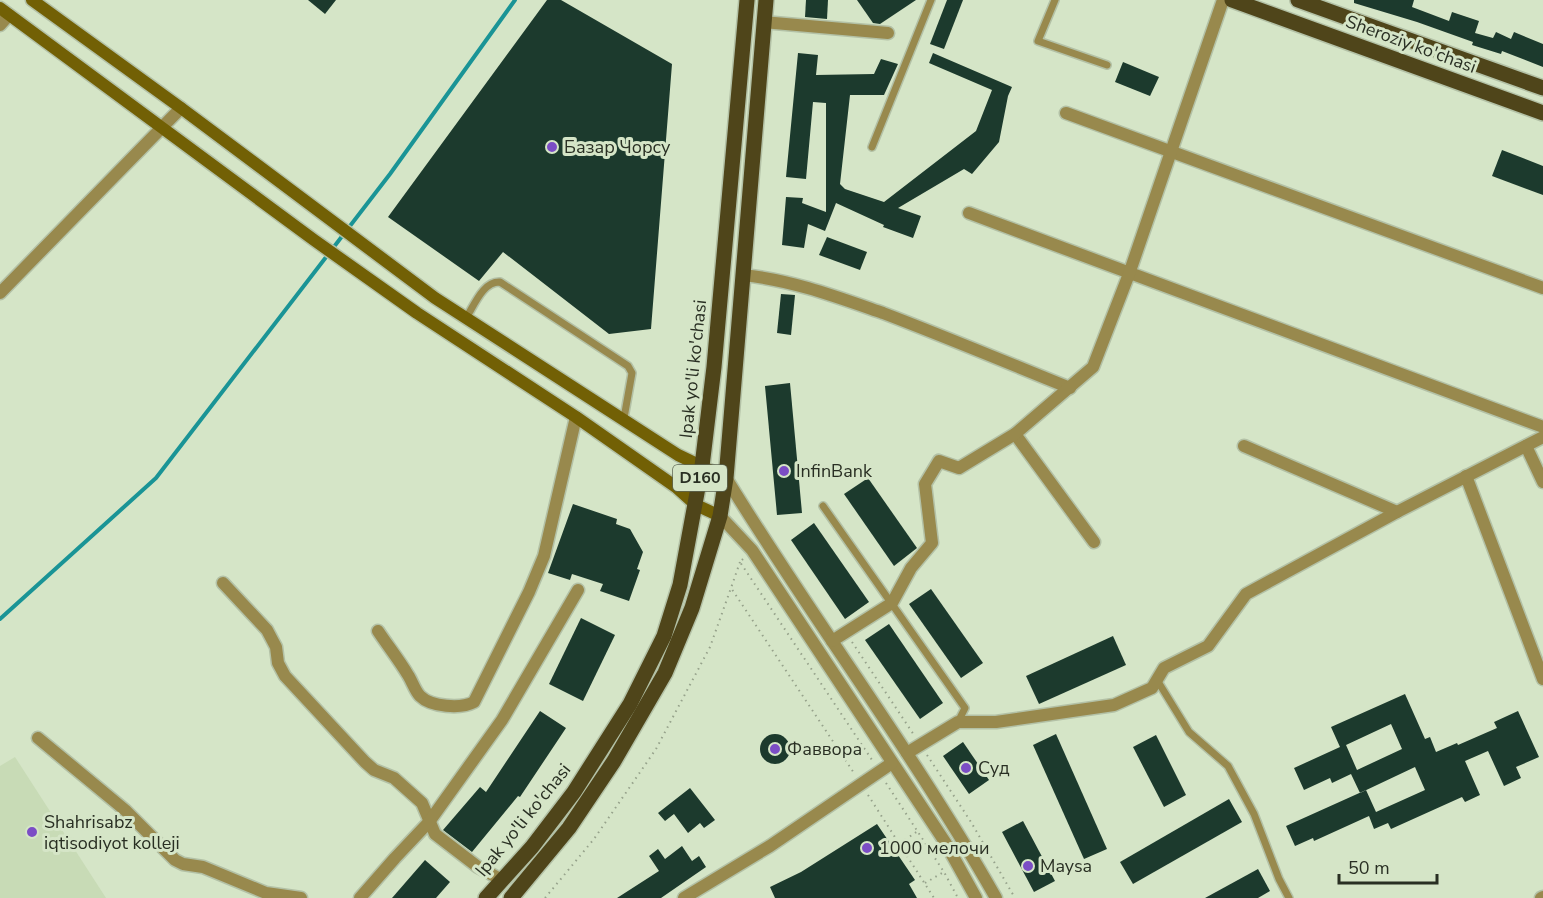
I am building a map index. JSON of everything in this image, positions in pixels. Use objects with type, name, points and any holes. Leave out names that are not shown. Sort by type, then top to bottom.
[{"type":"main road","points":[[32,0],[435,298],[678,455],[726,478]]},
{"type":"main road","name":"Ipak yo'li ko'chasi","points":[[486,898],[532,847],[574,792],[630,704],[664,636],[680,585],[696,505],[714,367],[747,0]]},
{"type":"main road","name":"Ipak yo'li ko'chasi","points":[[511,898],[569,828],[614,761],[665,673],[692,608],[720,516],[726,478],[766,0]]},
{"type":"main road","name":"Sheroziy ko'chasi","points":[[1232,0],[1543,113]]},
{"type":"main road","name":"Sheroziy ko'chasi","points":[[1298,0],[1543,88]]},
{"type":"main road","points":[[4,12],[340,259],[488,362],[576,417],[676,487],[696,505],[720,516]]},
{"type":"street","points":[[832,641],[892,603],[911,568],[932,543],[925,484],[939,461],[959,468],[1015,434],[1093,367],[1129,274],[1223,0]]},
{"type":"street","points":[[0,25],[4,12]]},
{"type":"street","points":[[764,22],[888,33]]},
{"type":"street","points":[[0,293],[164,128],[181,108]]},
{"type":"street","points":[[1066,113],[1543,288]]},
{"type":"street","points":[[969,213],[1543,427]]},
{"type":"street","points":[[743,275],[774,278],[832,295],[912,324],[1070,388]]},
{"type":"street","points":[[378,631],[401,664],[418,695],[428,702],[457,706],[474,702],[529,592],[544,556],[576,417]]},
{"type":"street","points":[[1015,434],[1094,542]]},
{"type":"street","points":[[907,753],[958,722],[996,722],[1114,705],[1152,688],[1164,668],[1208,646],[1246,594],[1397,512],[1543,437]]},
{"type":"street","points":[[1244,446],[1397,512]]},
{"type":"street","points":[[1526,446],[1543,482]]},
{"type":"street","points":[[1466,476],[1543,679]]},
{"type":"street","points":[[726,478],[960,834],[996,898]]},
{"type":"street","points":[[720,516],[752,550],[892,763],[957,864],[976,898]]},
{"type":"street","points":[[223,583],[267,630],[276,646],[278,663],[285,676],[365,762],[374,770],[394,778],[422,803],[435,834],[478,867],[501,880]]},
{"type":"street","points":[[360,898],[429,822],[502,720],[578,590]]},
{"type":"street","points":[[38,738],[125,810],[176,860],[183,864],[203,867],[266,893],[301,898]]},
{"type":"street","points":[[684,898],[770,846],[892,763]]},
{"type":"lane","points":[[872,147],[931,0]]},
{"type":"lane","points":[[1055,0],[1038,40],[1107,65]]},
{"type":"lane","points":[[466,318],[488,285],[500,282],[628,366],[632,373],[624,418]]},
{"type":"lane","points":[[823,506],[965,708],[958,722]]},
{"type":"lane","points":[[1157,680],[1189,732],[1228,766],[1254,814],[1279,879],[1289,898]]},
{"type":"path","points":[[545,898],[594,840],[656,749],[710,647],[740,562],[752,550]]},
{"type":"path","points":[[740,562],[918,831],[958,898]]},
{"type":"path","points":[[731,588],[934,898]]},
{"type":"path","points":[[846,633],[971,822],[1015,898]]},
{"type":"path","points":[[900,843],[918,831]]},
{"type":"path","points":[[925,883],[957,864]]},
{"type":"shaded area","name":"Shahrisabz iqtisodiyot kolleji","points":[[15,757],[106,898],[0,898],[0,766]]},
{"type":"building","points":[[308,0],[336,0],[325,14]]},
{"type":"building","name":"Базар Чорсу","points":[[547,0],[561,0],[672,64],[651,329],[609,334],[503,252],[479,281],[388,217]]},
{"type":"building","points":[[806,0],[828,0],[827,19],[805,17]]},
{"type":"building","points":[[857,0],[916,0],[880,24],[873,23]]},
{"type":"building","points":[[947,0],[963,0],[944,49],[930,44]]},
{"type":"building","points":[[1354,0],[1414,0],[1412,7],[1449,21],[1452,12],[1479,21],[1475,33],[1493,38],[1496,32],[1511,39],[1514,32],[1543,44],[1543,67],[1502,51],[1501,54],[1472,45],[1473,42],[1354,3]]},
{"type":"building","points":[[798,53],[818,55],[816,75],[874,74],[881,59],[898,64],[884,95],[850,95],[840,184],[845,189],[884,202],[976,131],[992,90],[929,63],[933,53],[1012,87],[1008,96],[999,142],[972,174],[964,169],[898,208],[921,216],[913,238],[883,227],[884,225],[836,203],[825,231],[808,224],[804,248],[782,245],[786,197],[803,198],[802,203],[826,212],[826,103],[813,102],[806,179],[786,177]]},
{"type":"building","points":[[1123,62],[1159,77],[1150,96],[1115,82]]},
{"type":"building","points":[[1502,150],[1543,166],[1543,195],[1492,176]]},
{"type":"building","points":[[827,237],[867,252],[860,270],[819,255]]},
{"type":"building","points":[[781,294],[795,295],[791,335],[777,333]]},
{"type":"building","points":[[790,383],[802,513],[777,515],[765,386]]},
{"type":"building","points":[[868,478],[917,548],[894,566],[844,494]]},
{"type":"building","points":[[573,504],[617,519],[616,524],[630,529],[643,552],[637,569],[640,570],[629,601],[600,591],[603,584],[572,574],[570,580],[548,573]]},
{"type":"building","points":[[814,523],[869,602],[845,619],[791,540]]},
{"type":"building","points":[[931,589],[983,663],[961,678],[909,604]]},
{"type":"building","points":[[581,618],[615,635],[583,701],[549,684]]},
{"type":"building","points":[[889,624],[943,703],[920,719],[865,640]]},
{"type":"building","points":[[1113,636],[1126,665],[1039,704],[1026,676]]},
{"type":"building","points":[[1405,694],[1425,739],[1430,737],[1436,752],[1497,728],[1494,722],[1518,711],[1539,757],[1516,767],[1521,778],[1504,786],[1488,751],[1465,761],[1480,795],[1465,802],[1462,797],[1391,829],[1388,823],[1374,829],[1369,816],[1314,841],[1313,838],[1295,846],[1286,826],[1360,793],[1351,774],[1332,783],[1330,778],[1304,790],[1294,768],[1340,747],[1331,727]],"holes":[[[1391,724],[1402,749],[1357,770],[1346,745]],[[1415,767],[1425,790],[1376,812],[1366,790]]]},
{"type":"building","points":[[540,711],[566,728],[520,797],[518,796],[472,852],[443,830],[480,787],[486,792]]},
{"type":"building","name":"Фаввора","points":[[775,734],[786,738],[790,749],[786,760],[775,764],[764,760],[760,749],[764,738]]},
{"type":"building","points":[[1056,734],[1107,849],[1084,859],[1033,745]]},
{"type":"building","points":[[1156,735],[1186,795],[1164,807],[1133,747]]},
{"type":"building","name":"Суд","points":[[963,742],[989,780],[969,794],[943,756]]},
{"type":"building","points":[[690,788],[715,820],[704,828],[700,823],[688,833],[674,814],[665,821],[658,813]]},
{"type":"building","points":[[1229,799],[1242,822],[1133,884],[1120,862]]},
{"type":"building","points":[[1023,821],[1055,881],[1034,892],[1002,832]]},
{"type":"building","name":"1000 мелочи","points":[[877,824],[915,880],[909,884],[917,898],[775,898],[770,887],[801,872]]},
{"type":"building","points":[[682,846],[692,861],[699,856],[706,867],[661,898],[617,898],[659,871],[649,856],[658,849],[665,859]]},
{"type":"building","points":[[425,860],[450,882],[436,898],[392,898]]},
{"type":"building","points":[[1258,869],[1270,891],[1258,898],[1205,898]]},
{"type":"waterway","points":[[0,619],[156,478],[390,174],[515,0]]},
{"type":"place","name":"Базар Чорсу","points":[[552,147]]},
{"type":"place","name":"InfinBank","points":[[784,471]]},
{"type":"place","name":"Фаввора","points":[[775,749]]},
{"type":"place","name":"Суд","points":[[966,768]]},
{"type":"place","name":"Shahrisabz iqtisodiyot kolleji","points":[[32,832]]},
{"type":"place","name":"1000 мелочи","points":[[867,848]]},
{"type":"place","name":"Maysa","points":[[1028,866]]}]
